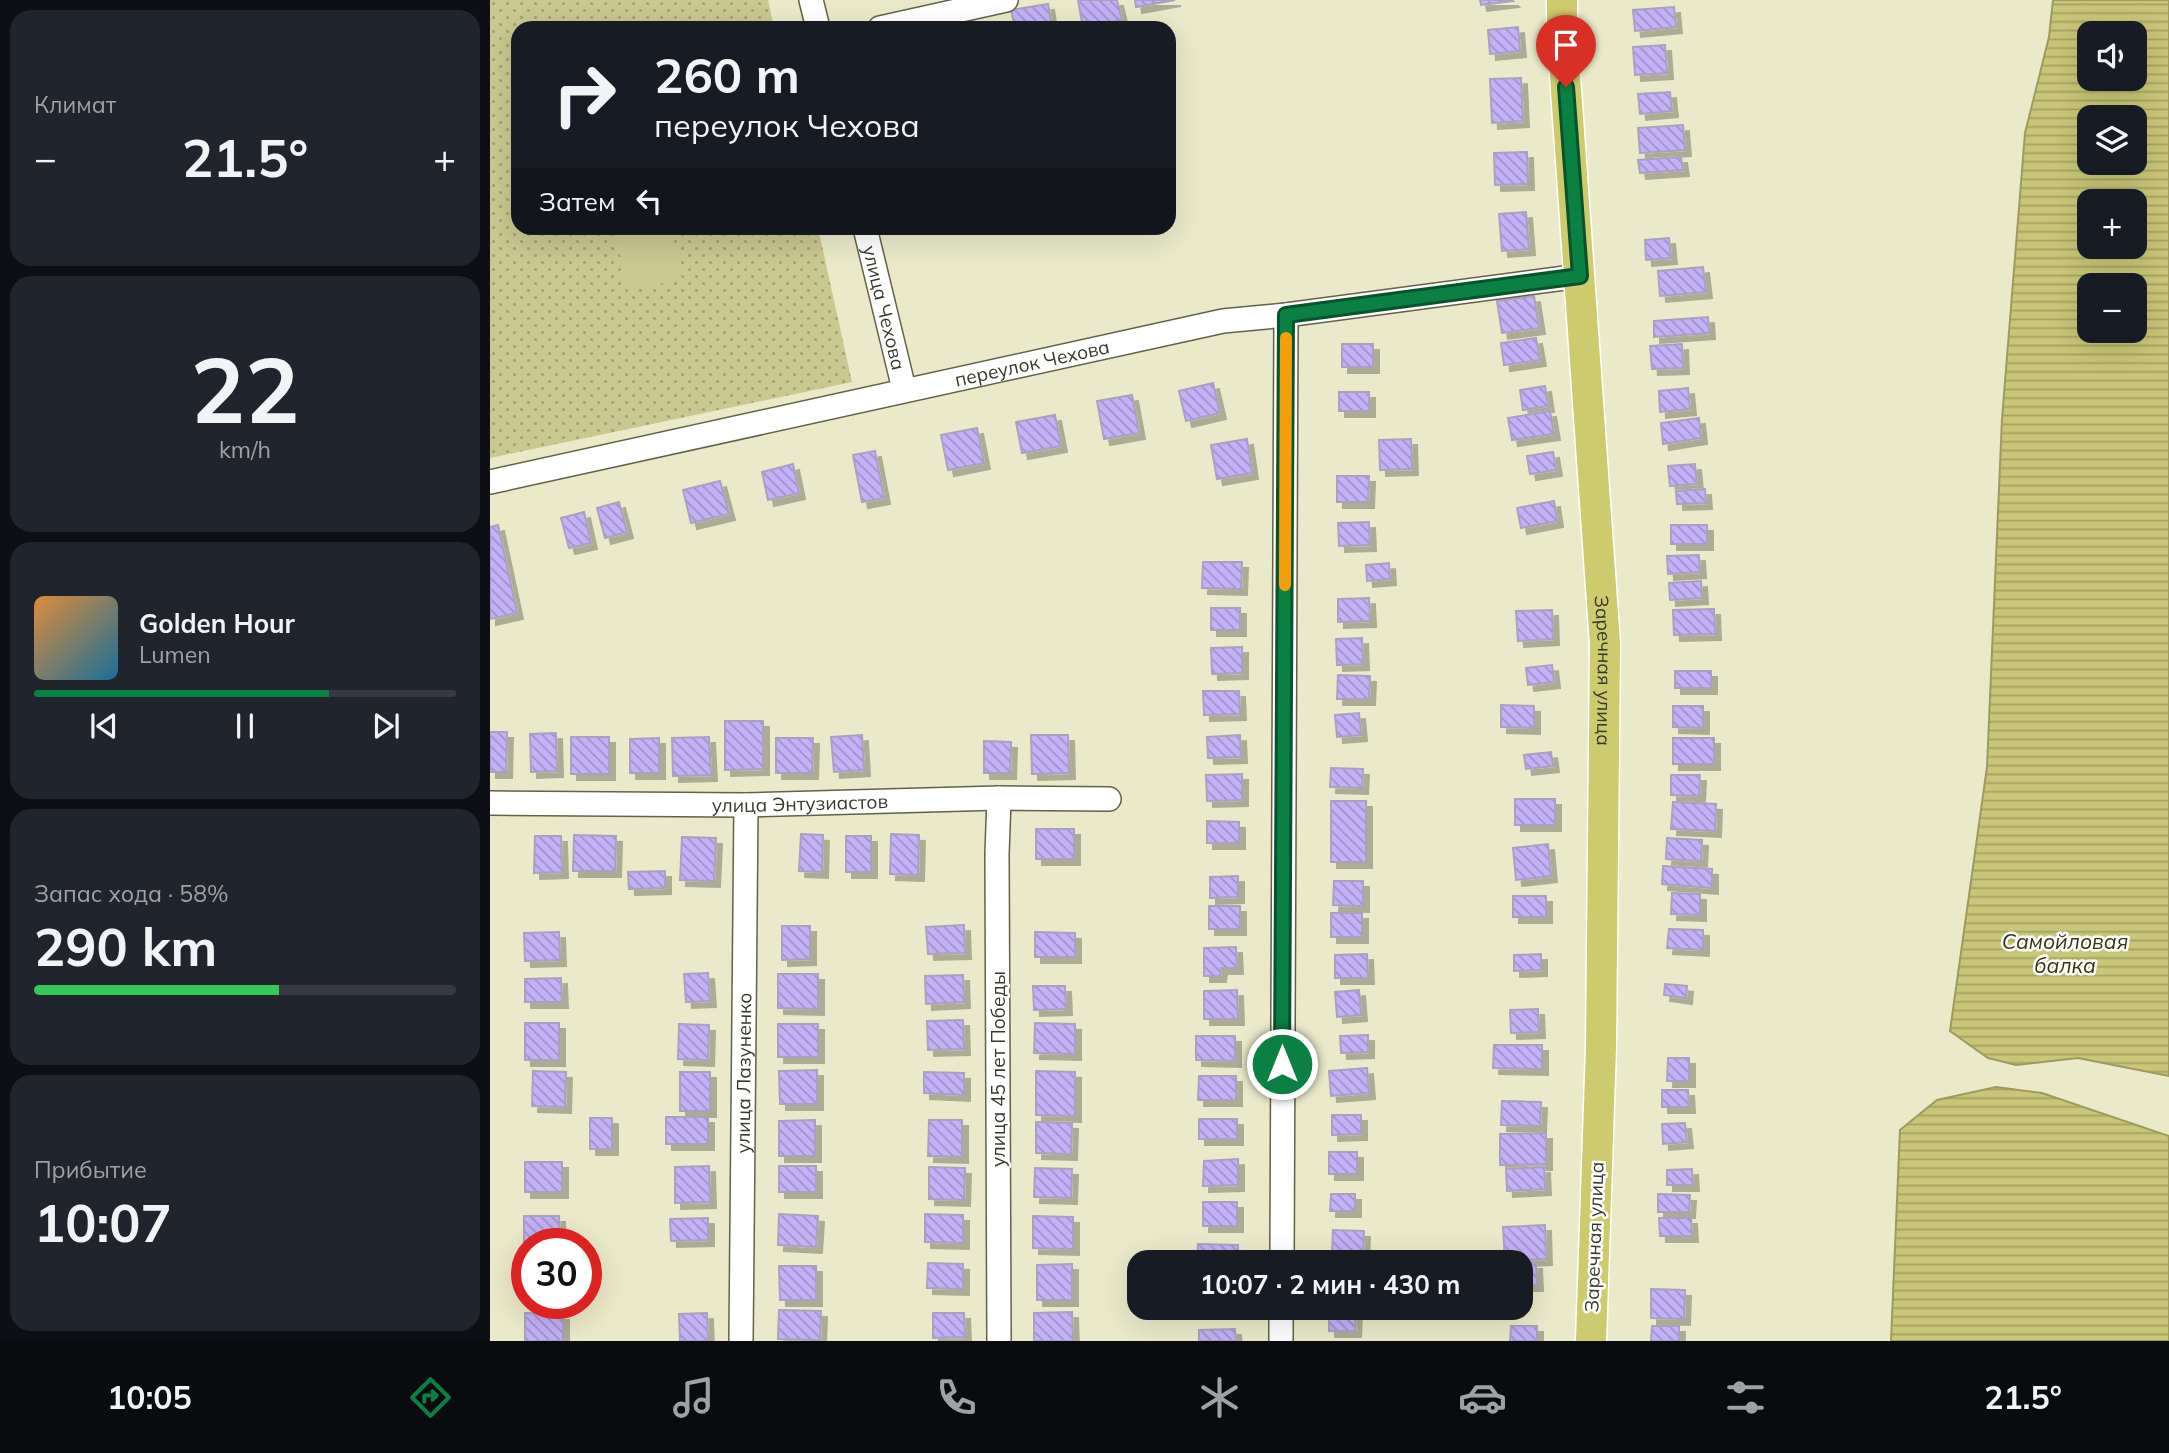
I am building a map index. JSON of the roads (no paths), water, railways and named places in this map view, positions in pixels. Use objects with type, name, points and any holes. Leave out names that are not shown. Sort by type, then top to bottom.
[{"type":"main road","name":"Заречная улица","points":[[1562,0],[1562,33],[1605,644],[1601,1047],[1591,1341]]},
{"type":"street","points":[[811,0],[816,21]]},
{"type":"street","points":[[912,21],[1006,0]]},
{"type":"street","name":"улица Чехова","points":[[867,235],[904,389]]},
{"type":"street","name":"переулок Чехова","points":[[490,482],[1223,321],[1580,276]]},
{"type":"street","points":[[1282,1250],[1286,315]]},
{"type":"street","name":"улица Энтузиастов","points":[[490,803],[746,805],[999,798],[1109,799]]},
{"type":"street","name":"улица 45 лет Победы","points":[[999,798],[999,1341]]},
{"type":"street","name":"улица Лазуненко","points":[[741,1341],[746,805]]},
{"type":"street","points":[[1281,1320],[1281,1341]]},
{"type":"water","name":"Самойловая балка","points":[[2053,0],[2169,0],[2169,1076],[2078,1058],[2016,1065],[1988,1058],[1950,1031],[1987,767],[2002,419],[2025,133],[2049,37]]},
{"type":"water","points":[[1996,1087],[2042,1093],[2169,1136],[2169,1341],[1891,1341],[1900,1130],[1937,1100]]}]
